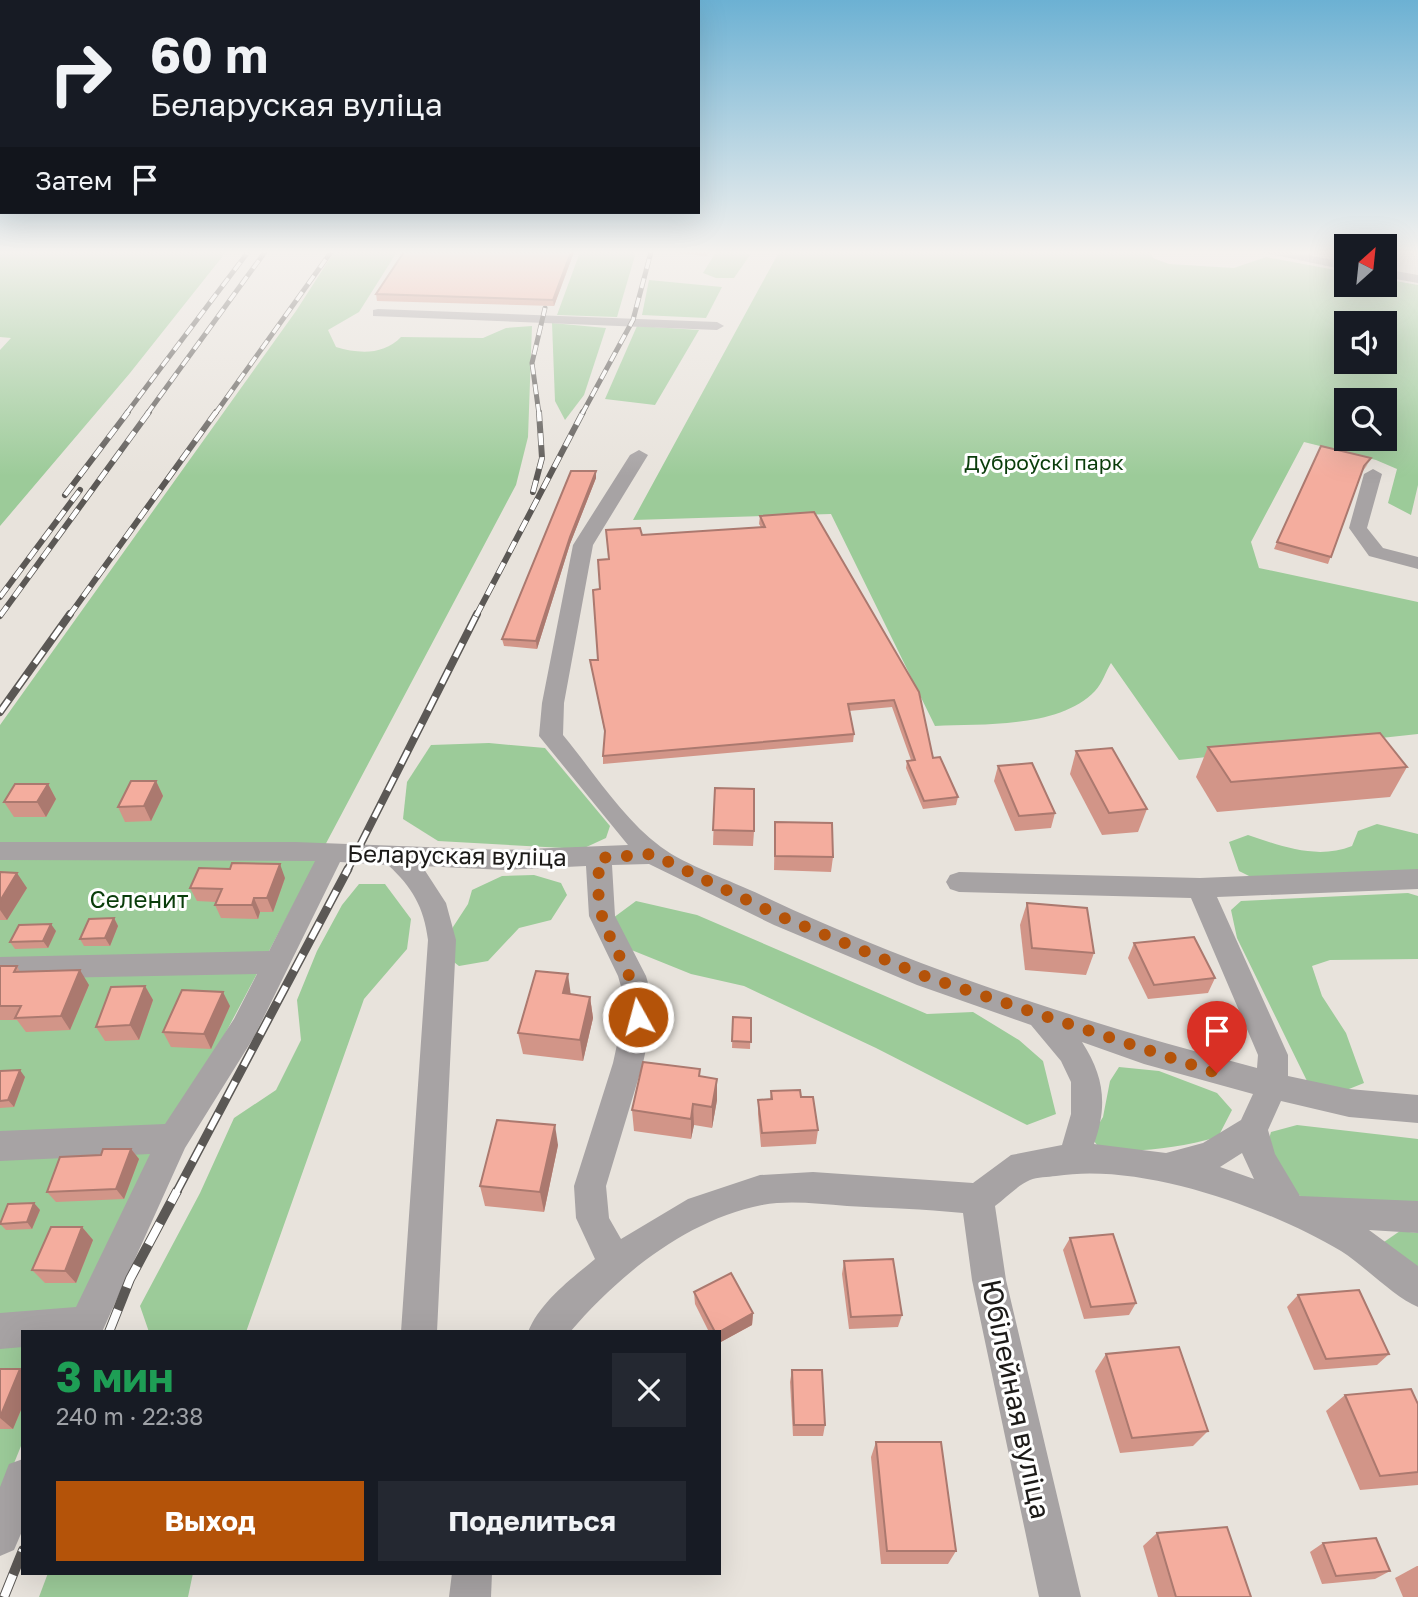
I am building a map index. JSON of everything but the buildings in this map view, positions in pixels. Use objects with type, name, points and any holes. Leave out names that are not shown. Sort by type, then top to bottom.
[{"type":"street","points":[[639,455],[583,545],[553,703],[551,736],[623,825],[652,854]]},
{"type":"street","points":[[1373,474],[1358,528],[1377,552],[1418,563]]},
{"type":"street","name":"Беларуская вуліца","points":[[0,851],[332,853],[504,860],[652,854],[810,928],[927,977],[1144,1051],[1272,1087],[1349,1103],[1418,1109]]},
{"type":"street","points":[[28,1330],[85,1328],[174,1138],[244,1028],[332,853]]},
{"type":"street","points":[[395,856],[429,891],[439,914],[442,940],[419,1330]]},
{"type":"street","points":[[599,858],[602,916],[632,976],[638,997],[635,1038],[593,1174],[588,1204],[592,1222],[601,1241],[618,1263]]},
{"type":"street","points":[[959,882],[1200,888],[1418,879]]},
{"type":"street","points":[[1166,1168],[1211,1156],[1252,1129],[1272,1087],[1273,1055],[1200,888]]},
{"type":"street","points":[[0,968],[277,962]]},
{"type":"street","points":[[1040,1015],[1077,1058],[1087,1080],[1090,1099],[1088,1121],[1073,1158]]},
{"type":"street","points":[[1252,1129],[1260,1159],[1290,1210]]},
{"type":"street","points":[[0,1146],[174,1138]]},
{"type":"street","points":[[548,1330],[618,1263],[690,1216],[727,1198],[764,1189],[804,1188],[978,1199],[1022,1166],[1073,1158],[1166,1168],[1222,1183],[1290,1210],[1367,1249],[1418,1290]]},
{"type":"street","name":"Юбілейная вуліца","points":[[978,1199],[989,1280],[1060,1597]]},
{"type":"street","points":[[1290,1210],[1418,1217]]},
{"type":"street","points":[[0,1331],[21,1330]]},
{"type":"street","points":[[0,1536],[21,1483]]},
{"type":"street","points":[[470,1597],[472,1575]]},
{"type":"green space","points":[[0,327],[167,327],[0,526],[0,350],[11,338],[0,337]]},
{"type":"green space","name":"Селенит","points":[[285,327],[334,327],[328,330],[336,347],[371,351],[387,347],[401,337],[483,338],[506,328],[532,327],[528,437],[516,485],[68,1330],[21,1330],[21,1446],[0,1498],[0,725]]},
{"type":"green space","points":[[552,327],[606,328],[584,395],[565,420],[555,401]]},
{"type":"green space","points":[[637,327],[699,330],[655,405],[605,399]]},
{"type":"green space","name":"Дуброўскі парк","points":[[738,327],[1334,327],[1334,374],[1397,374],[1397,327],[1418,327],[1418,485],[1411,515],[1388,503],[1397,469],[1376,460],[1340,451],[1397,451],[1397,388],[1334,388],[1334,450],[1304,442],[1251,542],[1259,568],[1418,602],[1418,734],[1179,760],[1111,663],[1095,691],[1062,712],[1020,722],[935,726],[831,514],[633,520]]},
{"type":"green space","points":[[489,743],[545,748],[610,826],[606,838],[582,849],[438,841],[403,819],[407,782],[431,745]]},
{"type":"green space","points":[[1377,824],[1418,834],[1418,874],[1253,878],[1239,871],[1229,842],[1248,835],[1299,850],[1326,852],[1352,846],[1358,831]]},
{"type":"green space","points":[[534,875],[561,883],[567,895],[551,920],[519,928],[488,961],[459,966],[446,956],[453,927],[468,904],[472,890],[502,876]]},
{"type":"green space","points":[[359,884],[385,884],[411,919],[407,949],[364,999],[247,1330],[148,1330],[140,1306],[200,1193],[234,1118],[276,1090],[301,1040],[297,1000],[317,951],[342,905]]},
{"type":"green space","points":[[1408,893],[1418,896],[1418,959],[1330,960],[1312,966],[1322,996],[1346,1033],[1364,1083],[1344,1091],[1307,1081],[1237,938],[1231,910],[1241,901]]},
{"type":"green space","points":[[636,901],[697,915],[927,1014],[973,1012],[1019,1040],[1043,1061],[1056,1114],[1027,1125],[876,1048],[744,986],[691,974],[629,949],[613,918]]},
{"type":"green space","points":[[1119,1067],[1159,1071],[1217,1093],[1232,1110],[1218,1137],[1160,1149],[1100,1149],[1091,1137],[1103,1117],[1110,1081]]},
{"type":"green space","points":[[1297,1125],[1418,1139],[1418,1208],[1303,1198],[1276,1178],[1265,1153],[1271,1132]]},
{"type":"green space","points":[[1400,1231],[1418,1233],[1418,1278],[1384,1242]]},
{"type":"green space","points":[[47,1575],[193,1575],[188,1597],[39,1597]]},
{"type":"railway","points":[[126,414],[192,327]]},
{"type":"railway","points":[[147,414],[211,327]]},
{"type":"railway","points":[[215,414],[278,327]]},
{"type":"railway","points":[[539,414],[532,363],[541,327]]},
{"type":"railway","points":[[582,414],[629,327]]},
{"type":"railway","points":[[65,495],[128,412]]},
{"type":"railway","points":[[0,616],[149,412]]},
{"type":"railway","points":[[69,616],[216,412]]},
{"type":"railway","points":[[533,492],[542,458],[539,412]]},
{"type":"railway","points":[[476,616],[583,412]]},
{"type":"railway","points":[[0,597],[80,490]]},
{"type":"railway","points":[[0,712],[70,614]]},
{"type":"railway","points":[[347,871],[477,614]]},
{"type":"railway","points":[[176,1193],[348,869]]},
{"type":"railway","points":[[110,1330],[130,1279],[177,1191]]},
{"type":"railway","points":[[4,1597],[21,1555]]},
{"type":"route","points":[[638,1017],[638,997],[632,976],[610,938],[602,916],[598,896],[599,858],[652,854],[784,918],[927,977],[1217,1073]]}]
